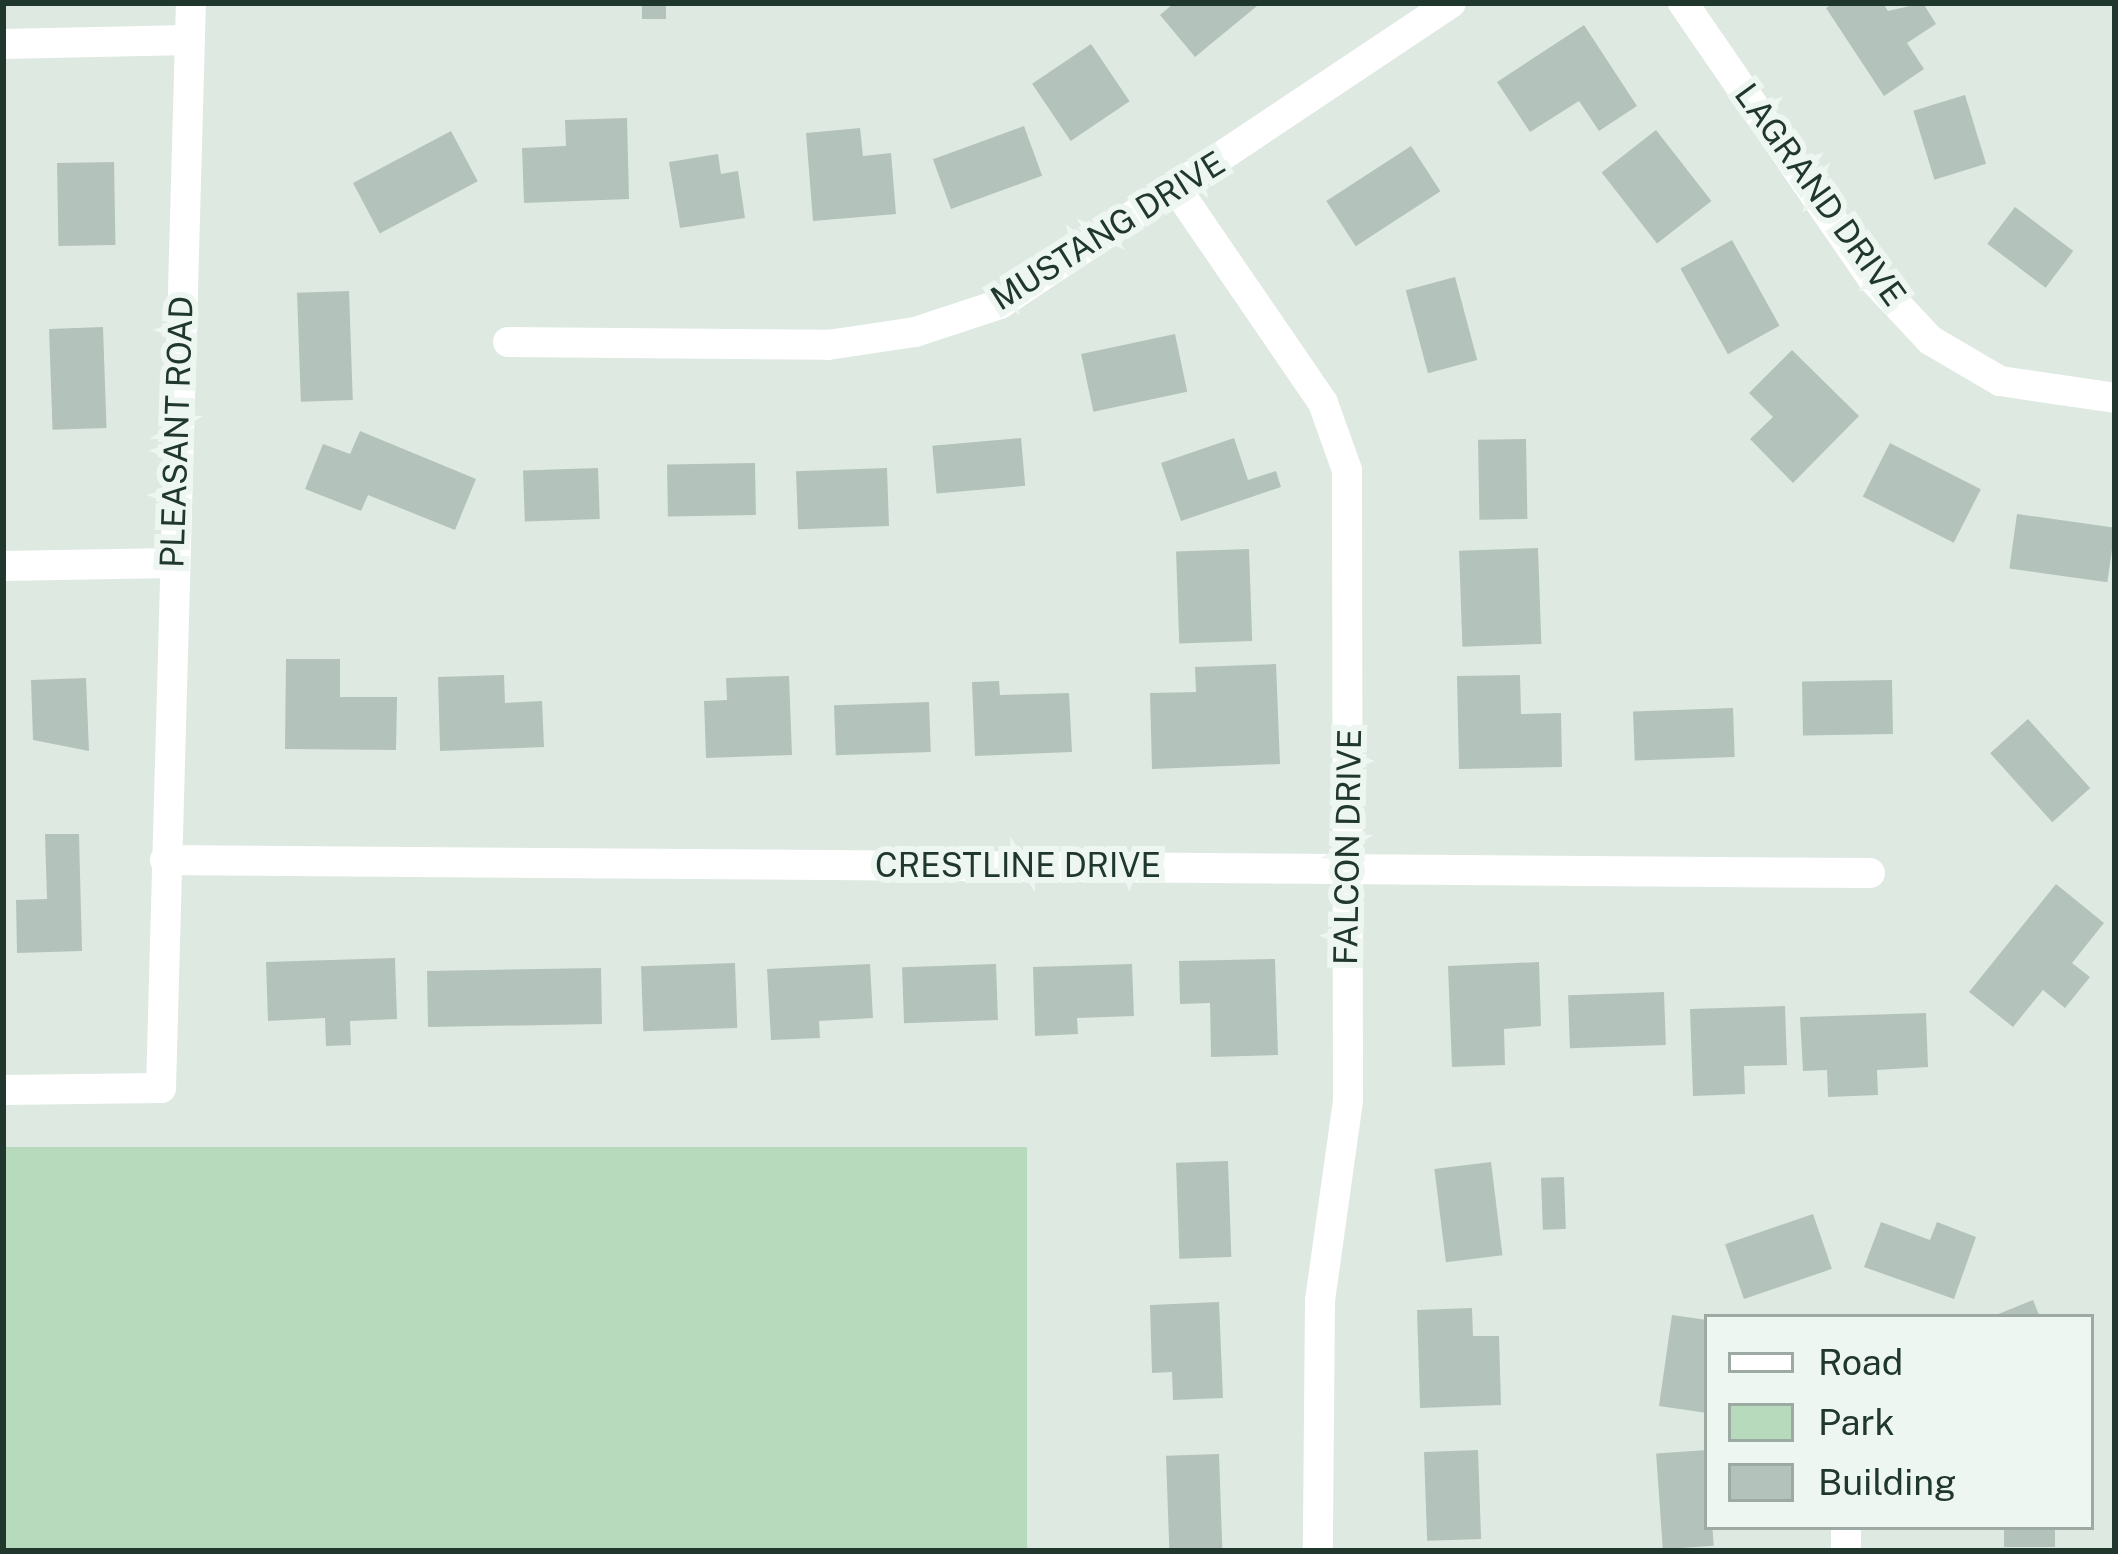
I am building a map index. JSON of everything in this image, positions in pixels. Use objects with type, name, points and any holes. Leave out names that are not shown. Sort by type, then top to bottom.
[{"type":"street","name":"PLEASANT ROAD","points":[[3,1090],[161,1088],[191,3]]},
{"type":"street","name":"MUSTANG DRIVE","points":[[508,342],[828,345],[915,332],[1000,304],[1178,191],[1451,3]]},
{"type":"street","name":"LAGRAND DRIVE","points":[[1684,3],[1872,278],[1930,340],[2000,381],[2115,398]]},
{"type":"street","points":[[3,44],[190,40]]},
{"type":"street","name":"FALCON DRIVE","points":[[1178,191],[1323,403],[1347,470],[1348,1100],[1320,1300],[1318,1551]]},
{"type":"street","points":[[3,566],[173,563]]},
{"type":"street","name":"CRESTLINE DRIVE","points":[[165,860],[1870,873]]},
{"type":"green space","points":[[3,1147],[1027,1147],[1027,1551],[3,1551]]},
{"type":"building","points":[[642,3],[666,3],[666,19],[642,19]]},
{"type":"building","points":[[1174,3],[1257,6],[1195,57],[1160,15]]},
{"type":"building","points":[[1834,3],[1883,3],[1888,11],[1923,3],[1936,24],[1907,43],[1924,69],[1884,96],[1826,8]]},
{"type":"building","points":[[1584,25],[1637,106],[1599,131],[1579,101],[1530,132],[1497,82]]},
{"type":"building","points":[[1091,44],[1130,101],[1071,141],[1032,84]]},
{"type":"building","points":[[1965,95],[1986,164],[1934,180],[1913,111]]},
{"type":"building","points":[[627,118],[629,199],[524,203],[522,148],[566,146],[565,120]]},
{"type":"building","points":[[1024,126],[1042,176],[951,209],[933,159]]},
{"type":"building","points":[[860,128],[863,156],[891,153],[896,214],[813,221],[806,133]]},
{"type":"building","points":[[1656,130],[1711,201],[1657,243],[1602,172]]},
{"type":"building","points":[[451,131],[478,181],[380,233],[353,183]]},
{"type":"building","points":[[1411,146],[1440,191],[1356,246],[1326,201]]},
{"type":"building","points":[[718,154],[721,174],[738,171],[745,218],[680,228],[669,162]]},
{"type":"building","points":[[114,162],[115,245],[58,246],[57,163]]},
{"type":"building","points":[[2015,207],[2073,251],[2046,288],[1987,244]]},
{"type":"building","points":[[1732,240],[1780,326],[1728,354],[1680,269]]},
{"type":"building","points":[[1455,277],[1477,360],[1428,373],[1406,290]]},
{"type":"building","points":[[349,291],[353,400],[301,402],[297,293]]},
{"type":"building","points":[[103,327],[107,428],[53,430],[49,329]]},
{"type":"building","points":[[1175,334],[1187,392],[1093,412],[1081,354]]},
{"type":"building","points":[[1792,350],[1859,416],[1793,483],[1750,439],[1773,417],[1749,393]]},
{"type":"building","points":[[360,431],[476,479],[455,530],[368,495],[361,511],[305,489],[323,444],[350,454]]},
{"type":"building","points":[[1021,438],[1025,486],[937,494],[932,446]]},
{"type":"building","points":[[1234,438],[1248,480],[1276,471],[1281,487],[1181,521],[1161,463]]},
{"type":"building","points":[[1526,439],[1527,519],[1479,520],[1478,440]]},
{"type":"building","points":[[1890,443],[1981,489],[1954,543],[1863,496]]},
{"type":"building","points":[[755,463],[756,515],[668,517],[667,465]]},
{"type":"building","points":[[598,468],[600,519],[525,522],[523,471]]},
{"type":"building","points":[[887,468],[889,526],[798,529],[796,471]]},
{"type":"building","points":[[2017,514],[2115,528],[2107,582],[2009,568]]},
{"type":"building","points":[[1538,548],[1541,644],[1462,647],[1459,551]]},
{"type":"building","points":[[1249,549],[1252,641],[1179,643],[1176,552]]},
{"type":"building","points":[[286,659],[340,659],[340,697],[397,697],[396,750],[285,749]]},
{"type":"building","points":[[1276,664],[1280,764],[1152,769],[1150,693],[1196,692],[1195,667]]},
{"type":"building","points":[[504,675],[505,703],[542,701],[544,747],[440,751],[438,677]]},
{"type":"building","points":[[1520,675],[1521,714],[1561,713],[1562,767],[1459,769],[1457,676]]},
{"type":"building","points":[[789,676],[792,755],[706,758],[704,701],[727,700],[726,678]]},
{"type":"building","points":[[86,678],[89,751],[33,740],[31,680]]},
{"type":"building","points":[[1892,680],[1893,734],[1803,736],[1802,682]]},
{"type":"building","points":[[999,681],[1000,695],[1069,693],[1072,752],[975,756],[972,682]]},
{"type":"building","points":[[929,702],[931,752],[836,755],[834,705]]},
{"type":"building","points":[[1733,708],[1735,757],[1635,760],[1633,711]]},
{"type":"building","points":[[2028,719],[2090,788],[2052,822],[1990,753]]},
{"type":"building","points":[[45,834],[79,834],[82,951],[17,953],[16,900],[47,899]]},
{"type":"building","points":[[2056,884],[2104,923],[2072,963],[2090,977],[2065,1008],[2043,990],[2013,1027],[1969,992]]},
{"type":"building","points":[[395,958],[397,1019],[350,1021],[351,1045],[326,1046],[325,1018],[268,1021],[266,962]]},
{"type":"building","points":[[1275,959],[1278,1055],[1211,1057],[1210,1003],[1180,1004],[1179,961]]},
{"type":"building","points":[[1539,962],[1541,1026],[1504,1029],[1505,1065],[1452,1067],[1448,966]]},
{"type":"building","points":[[735,963],[737,1028],[643,1031],[641,966]]},
{"type":"building","points":[[870,964],[873,1018],[819,1021],[820,1038],[771,1040],[767,969]]},
{"type":"building","points":[[996,964],[998,1020],[904,1023],[902,967]]},
{"type":"building","points":[[1132,964],[1134,1016],[1077,1018],[1078,1034],[1035,1036],[1033,967]]},
{"type":"building","points":[[601,968],[602,1024],[428,1027],[427,971]]},
{"type":"building","points":[[1664,992],[1666,1045],[1570,1048],[1568,995]]},
{"type":"building","points":[[1785,1006],[1787,1065],[1744,1066],[1745,1094],[1693,1096],[1690,1009]]},
{"type":"building","points":[[1926,1013],[1928,1067],[1877,1070],[1878,1095],[1828,1097],[1827,1070],[1803,1071],[1800,1017]]},
{"type":"building","points":[[1228,1161],[1231,1257],[1179,1259],[1176,1163]]},
{"type":"building","points":[[1491,1162],[1502,1255],[1446,1262],[1434,1169]]},
{"type":"building","points":[[1564,1177],[1566,1229],[1543,1230],[1541,1178]]},
{"type":"building","points":[[1813,1214],[1832,1269],[1744,1299],[1725,1244]]},
{"type":"building","points":[[1881,1222],[1930,1240],[1937,1222],[1976,1237],[1954,1299],[1864,1267]]},
{"type":"building","points":[[2033,1300],[2039,1314],[1998,1314]]},
{"type":"building","points":[[1219,1302],[1223,1398],[1173,1400],[1172,1372],[1152,1373],[1150,1305]]},
{"type":"building","points":[[1472,1308],[1473,1336],[1499,1336],[1501,1405],[1420,1408],[1417,1310]]},
{"type":"building","points":[[1672,1315],[1704,1320],[1704,1413],[1659,1406]]},
{"type":"building","points":[[1478,1450],[1481,1539],[1427,1541],[1424,1452]]},
{"type":"building","points":[[1704,1450],[1704,1530],[1713,1530],[1714,1546],[1663,1549],[1656,1454]]},
{"type":"building","points":[[1219,1454],[1222,1548],[1169,1550],[1166,1456]]},
{"type":"building","points":[[2004,1530],[2055,1530],[2055,1547],[2004,1547]]}]
